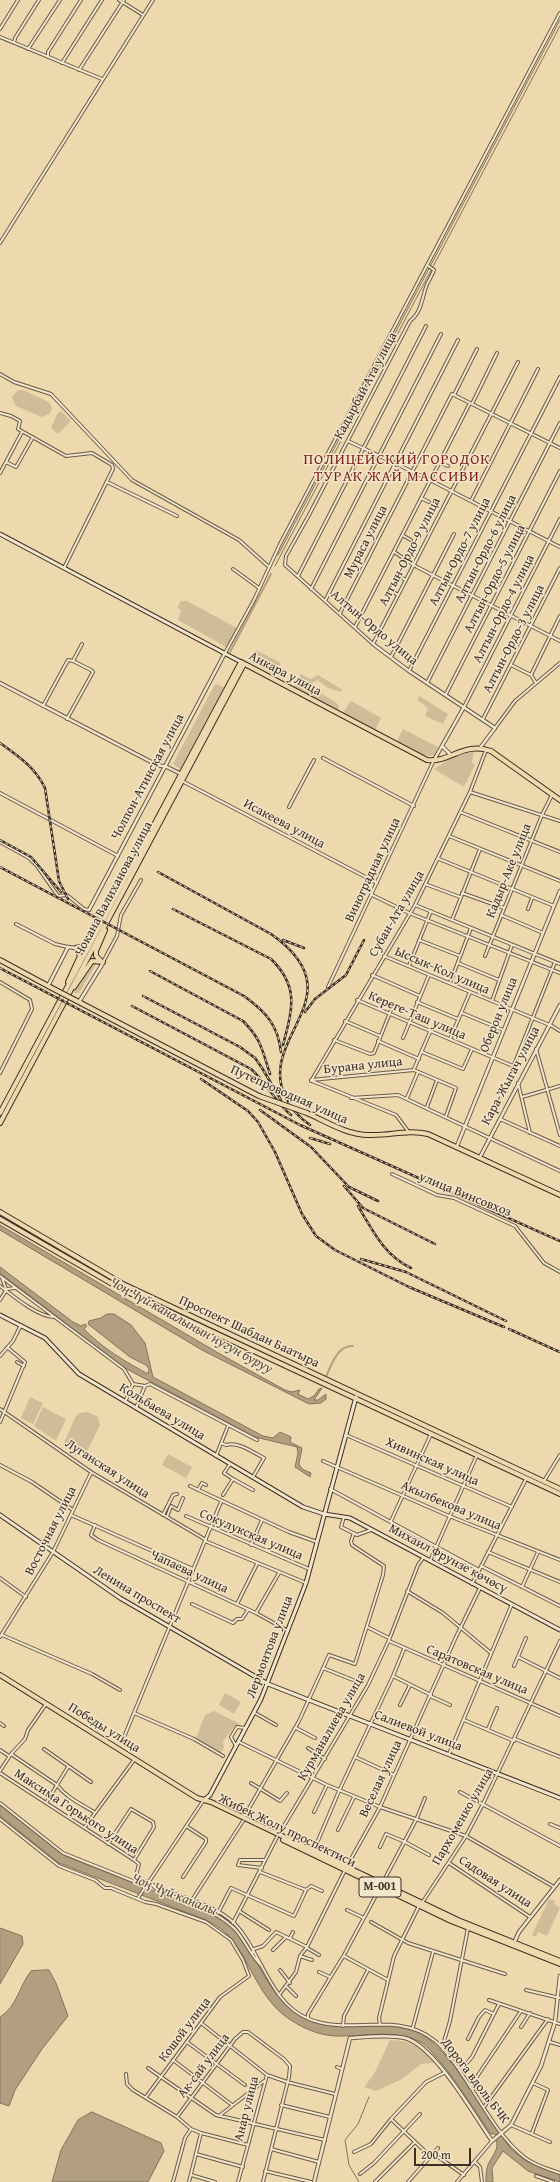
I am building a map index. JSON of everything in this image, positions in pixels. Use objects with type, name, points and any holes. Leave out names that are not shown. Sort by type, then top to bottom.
[{"type":"main road","name":"Анкара улица","points":[[0,534],[410,752],[427,760],[434,760]]},
{"type":"main road","name":"Чокана Валиханова улица","points":[[0,1122],[243,663]]},
{"type":"main road","points":[[434,760],[462,750],[480,748],[486,749],[503,758],[560,800]]},
{"type":"main road","points":[[69,990],[70,976],[80,956],[75,947],[86,946],[103,925]]},
{"type":"main road","points":[[103,925],[103,936],[96,954],[103,962]]},
{"type":"main road","name":"Путепроводная улица","points":[[0,960],[259,1096],[307,1113],[356,1134],[372,1135],[409,1132],[428,1134],[457,1146],[560,1195]]},
{"type":"main road","points":[[69,990],[79,982],[90,963],[94,960],[103,962]]},
{"type":"main road","name":"Чокана Валиханова улица","points":[[0,1113],[1,1107],[69,990]]},
{"type":"main road","name":"Проспект Шабдан Баатыра","points":[[0,1212],[118,1281],[357,1393]]},
{"type":"main road","name":"Проспект Шабдан Баатыра","points":[[0,1218],[116,1286],[194,1324],[356,1398]]},
{"type":"main road","points":[[21,1230],[24,1226]]},
{"type":"main road","points":[[56,1251],[59,1247]]},
{"type":"main road","points":[[116,1286],[118,1281]]},
{"type":"main road","points":[[145,1300],[147,1295]]},
{"type":"main road","name":"Кольбаева улица","points":[[0,1315],[52,1343],[79,1374],[303,1507],[324,1514]]},
{"type":"main road","points":[[194,1324],[197,1318]]},
{"type":"main road","points":[[258,1353],[261,1348]]},
{"type":"main road","points":[[282,1364],[284,1359]]},
{"type":"main road","points":[[357,1393],[560,1494]]},
{"type":"main road","name":"Лермонтова улица","points":[[204,1800],[210,1795],[255,1713],[268,1684],[309,1577],[309,1569],[357,1393]]},
{"type":"main road","points":[[356,1398],[432,1431]]},
{"type":"main road","points":[[514,1470],[526,1479],[560,1489]]},
{"type":"main road","name":"Михаил Фрунзе көчөсү","points":[[324,1514],[344,1517],[372,1530],[560,1630]]},
{"type":"main road","name":"Ленина проспект","points":[[0,1515],[109,1591],[268,1684]]},
{"type":"main road","name":"Победы улица","points":[[0,1675],[197,1798]]},
{"type":"main road","name":"Салиевой улица","points":[[268,1684],[560,1798]]},
{"type":"main road","name":"Жибек Жолу проспектиси","points":[[197,1798],[469,1927],[560,1961]]},
{"type":"main road","name":"Жибек Жолу проспектиси","points":[[514,1944],[560,1964]]},
{"type":"street","points":[[0,29],[18,0]]},
{"type":"street","points":[[14,43],[15,38],[39,0]]},
{"type":"street","points":[[28,49],[60,0]]},
{"type":"street","points":[[48,57],[48,52],[81,0]]},
{"type":"street","points":[[62,63],[102,0]]},
{"type":"street","points":[[119,0],[124,1],[143,15]]},
{"type":"street","points":[[0,243],[153,0]]},
{"type":"street","points":[[79,70],[124,1]]},
{"type":"street","points":[[225,653],[560,13]]},
{"type":"street","points":[[0,37],[102,80]]},
{"type":"street","name":"Кадырбай Ата улица","points":[[285,565],[286,556],[410,322],[415,318],[424,300],[426,289],[434,269],[428,266]]},
{"type":"street","points":[[298,576],[426,326]]},
{"type":"street","points":[[311,589],[441,334]]},
{"type":"street","points":[[325,601],[458,340]]},
{"type":"street","name":"Мураса улица","points":[[340,613],[477,348]]},
{"type":"street","points":[[355,627],[439,462],[497,354]]},
{"type":"street","name":"Алтын-Ордо-9 улица","points":[[373,644],[518,362]]},
{"type":"street","points":[[471,501],[538,369]]},
{"type":"street","points":[[0,374],[14,382],[51,394],[132,480],[239,540],[270,565]]},
{"type":"street","name":"Алтын-Ордо-7 улица","points":[[409,671],[560,377]]},
{"type":"street","points":[[453,394],[531,432],[560,448]]},
{"type":"street","points":[[0,414],[11,416],[20,421],[18,429],[66,456],[92,453],[109,462],[113,469],[64,568]]},
{"type":"street","name":"Алтын-Ордо-6 улица","points":[[427,683],[560,423]]},
{"type":"street","points":[[0,473],[22,432]]},
{"type":"street","points":[[6,462],[16,467],[33,437]]},
{"type":"street","points":[[348,441],[430,480],[560,547]]},
{"type":"street","points":[[439,462],[448,466]]},
{"type":"street","name":"Алтын-Ордо-5 улица","points":[[446,694],[560,471]]},
{"type":"street","points":[[107,482],[177,516]]},
{"type":"street","points":[[421,498],[429,502]]},
{"type":"street","name":"Алтын-Ордо-4 улица","points":[[464,707],[560,519]]},
{"type":"street","points":[[390,659],[454,534]]},
{"type":"street","points":[[402,535],[410,540]]},
{"type":"street","points":[[394,552],[433,575],[473,594],[560,641]]},
{"type":"street","name":"Алтын-Ордо улица","points":[[285,565],[390,659],[446,694],[495,728]]},
{"type":"street","name":"Алтын-Ордо-3 улица","points":[[483,719],[560,568]]},
{"type":"street","points":[[233,569],[259,588]]},
{"type":"street","points":[[396,575],[406,580]]},
{"type":"street","points":[[390,589],[398,595]]},
{"type":"street","points":[[531,675],[560,616]]},
{"type":"street","points":[[73,660],[82,644]]},
{"type":"street","name":"Чолпон-Атинская улица","points":[[89,910],[163,766],[225,653]]},
{"type":"street","points":[[42,706],[68,660],[73,660],[93,672],[67,719]]},
{"type":"street","points":[[480,748],[514,700],[560,663]]},
{"type":"street","points":[[511,665],[531,675],[536,683]]},
{"type":"street","points":[[0,683],[157,765],[163,766],[183,775]]},
{"type":"street","points":[[434,760],[443,747],[464,707]]},
{"type":"street","points":[[443,747],[451,755]]},
{"type":"street","name":"Субан-Ата улица","points":[[311,1081],[357,1000],[415,905],[470,792],[486,749]]},
{"type":"street","points":[[323,758],[414,806]]},
{"type":"street","points":[[289,807],[314,760]]},
{"type":"street","name":"Виноградная улица","points":[[328,987],[414,806],[434,760]]},
{"type":"street","name":"Исакеева улица","points":[[181,780],[377,883]]},
{"type":"street","points":[[470,792],[560,821]]},
{"type":"street","points":[[0,793],[118,856]]},
{"type":"street","name":"Кадыр-Аке улица","points":[[485,956],[521,865],[552,794]]},
{"type":"street","points":[[460,812],[560,852]]},
{"type":"street","points":[[449,836],[560,881]]},
{"type":"street","points":[[0,842],[29,858],[37,866],[58,896],[68,895],[84,909],[89,910]]},
{"type":"street","points":[[452,920],[480,848]]},
{"type":"street","points":[[438,859],[554,906]]},
{"type":"street","points":[[77,1001],[103,962],[117,936],[121,915],[141,880]]},
{"type":"street","points":[[426,884],[460,897]]},
{"type":"street","name":"Оберон улица","points":[[457,1146],[560,891]]},
{"type":"street","points":[[462,893],[504,908]]},
{"type":"street","points":[[372,895],[409,913],[560,973]]},
{"type":"street","points":[[528,909],[532,898]]},
{"type":"street","points":[[415,905],[560,964]]},
{"type":"street","points":[[409,966],[431,912]]},
{"type":"street","points":[[501,915],[543,934]]},
{"type":"street","points":[[16,924],[55,944],[75,947]]},
{"type":"street","points":[[450,983],[471,928]]},
{"type":"street","points":[[419,940],[460,956]]},
{"type":"street","points":[[492,1001],[512,945]]},
{"type":"street","points":[[49,986],[68,947]]},
{"type":"street","name":"Ыссык-Кол улица","points":[[384,956],[550,1025],[560,1031]]},
{"type":"street","points":[[488,1123],[514,1066],[555,962]]},
{"type":"street","points":[[458,963],[499,980]]},
{"type":"street","points":[[372,975],[420,996]]},
{"type":"street","points":[[403,1038],[429,975]]},
{"type":"street","points":[[0,982],[30,1000],[32,1009],[0,1073]]},
{"type":"street","points":[[450,1039],[470,992]]},
{"type":"street","name":"Кереге-Таш улица","points":[[357,1000],[388,1015],[514,1066]]},
{"type":"street","points":[[417,1002],[459,1020]]},
{"type":"street","points":[[334,1040],[370,1054],[374,1053],[393,1005]]},
{"type":"street","name":"Кара-Жыгач улица","points":[[480,1157],[560,1005]]},
{"type":"street","points":[[462,1013],[503,1030]]},
{"type":"street","points":[[345,1021],[380,1036]]},
{"type":"street","points":[[414,1070],[430,1032]]},
{"type":"street","points":[[378,1041],[419,1059]]},
{"type":"street","points":[[422,1052],[463,1069],[472,1049]]},
{"type":"street","points":[[536,1049],[560,1135]]},
{"type":"street","name":"Бурана улица","points":[[311,1081],[414,1070],[456,1088],[446,1116]]},
{"type":"street","points":[[407,1098],[418,1072]]},
{"type":"street","points":[[427,1107],[437,1080]]},
{"type":"street","points":[[311,1081],[396,1115],[409,1132]]},
{"type":"street","points":[[518,1084],[530,1133]]},
{"type":"street","points":[[522,1097],[560,1086]]},
{"type":"street","points":[[351,1098],[392,1094],[407,1098],[560,1171]]},
{"type":"street","points":[[500,1119],[560,1146]]},
{"type":"street","name":"улица Винсовхоз","points":[[392,1174],[437,1195],[454,1198],[515,1226],[544,1263],[560,1272]]},
{"type":"street","points":[[0,1300],[6,1290],[6,1286],[0,1276],[124,1370],[133,1384],[145,1386],[151,1385],[257,1440]]},
{"type":"street","points":[[0,1286],[28,1307],[46,1316],[54,1317]]},
{"type":"street","points":[[6,1290],[16,1288]]},
{"type":"street","points":[[0,1356],[1,1353],[8,1348],[21,1325]]},
{"type":"street","points":[[0,1421],[24,1366],[24,1360],[8,1348]]},
{"type":"street","points":[[17,1362],[24,1366]]},
{"type":"street","points":[[125,1402],[133,1384]]},
{"type":"street","points":[[136,1408],[145,1386]]},
{"type":"street","name":"Луганская улица","points":[[0,1409],[91,1472],[206,1540],[257,1565],[306,1583]]},
{"type":"street","points":[[216,1456],[222,1436],[228,1426]]},
{"type":"street","points":[[391,1521],[432,1431]]},
{"type":"street","name":"Хивинская улица","points":[[345,1435],[512,1507]]},
{"type":"street","points":[[221,1443],[238,1446],[264,1458],[253,1477]]},
{"type":"street","points":[[430,1562],[478,1453]]},
{"type":"street","points":[[542,1484],[560,1455]]},
{"type":"street","name":"Акылбекова улица","points":[[323,1461],[449,1516],[560,1560]]},
{"type":"street","points":[[230,1464],[224,1473],[254,1490]]},
{"type":"street","points":[[0,1465],[32,1482],[73,1510]]},
{"type":"street","name":"Восточная улица","points":[[1,1636],[53,1552],[91,1472]]},
{"type":"street","points":[[122,1742],[206,1540],[222,1496],[233,1479]]},
{"type":"street","points":[[472,1584],[526,1479]]},
{"type":"street","points":[[198,1491],[202,1483],[206,1485]]},
{"type":"street","points":[[190,1486],[262,1520],[317,1542]]},
{"type":"street","points":[[330,1489],[479,1570]]},
{"type":"street","points":[[164,1515],[173,1494],[177,1494]]},
{"type":"street","points":[[167,1517],[171,1506],[178,1510],[183,1498]]},
{"type":"street","points":[[71,1515],[193,1569]]},
{"type":"street","name":"Сокулукская улица","points":[[186,1516],[210,1528],[309,1569]]},
{"type":"street","points":[[344,1517],[341,1527],[354,1534],[357,1535],[372,1530]]},
{"type":"street","points":[[251,1545],[262,1520]]},
{"type":"street","name":"Чапаева улица","points":[[95,1525],[91,1536],[256,1613],[288,1632]]},
{"type":"street","points":[[193,1905],[192,1900],[243,1819],[296,1728],[329,1655],[354,1664],[367,1627],[384,1566],[352,1545],[351,1541],[354,1534]]},
{"type":"street","points":[[488,1552],[560,1582]]},
{"type":"street","points":[[522,1587],[538,1552]]},
{"type":"street","name":"Курманалиева улица","points":[[233,1923],[278,1836],[351,1716],[389,1639],[407,1591],[418,1565],[423,1558]]},
{"type":"street","points":[[237,1604],[257,1565]]},
{"type":"street","points":[[481,1566],[560,1606]]},
{"type":"street","points":[[256,1613],[278,1573]]},
{"type":"street","points":[[0,1578],[26,1597]]},
{"type":"street","name":"Веселая улица","points":[[280,1995],[290,1983],[296,1972],[300,1956],[307,1947],[346,1869],[380,1807],[480,1588]]},
{"type":"street","points":[[407,1591],[443,1612],[491,1653]]},
{"type":"street","points":[[192,1604],[233,1623],[237,1619],[242,1619],[248,1610]]},
{"type":"street","points":[[449,1754],[512,1604]]},
{"type":"street","name":"Саратовская улица","points":[[367,1627],[389,1639],[390,1643],[481,1680],[560,1716]]},
{"type":"street","points":[[1,1636],[92,1674],[120,1690]]},
{"type":"street","points":[[514,1666],[526,1638]]},
{"type":"street","name":"Пархоменко улица","points":[[380,2025],[379,2018],[394,1956],[421,1905],[466,1836],[483,1804],[560,1641]]},
{"type":"street","points":[[313,1853],[339,1790],[371,1724],[404,1649]]},
{"type":"street","points":[[518,1657],[560,1678]]},
{"type":"street","points":[[323,1668],[353,1680]]},
{"type":"street","points":[[393,1676],[450,1705]]},
{"type":"street","points":[[400,1705],[410,1685]]},
{"type":"street","points":[[0,1772],[10,1755],[25,1739],[28,1730],[46,1704]]},
{"type":"street","points":[[488,1729],[497,1708]]},
{"type":"street","points":[[134,1713],[194,1739],[223,1756]]},
{"type":"street","points":[[255,1713],[276,1725]]},
{"type":"street","points":[[464,1720],[560,1757]]},
{"type":"street","points":[[0,1723],[4,1726]]},
{"type":"street","points":[[237,1746],[232,1737],[237,1727],[246,1729]]},
{"type":"street","points":[[296,1728],[315,1738]]},
{"type":"street","points":[[239,1742],[354,1797],[466,1836],[554,1887]]},
{"type":"street","points":[[308,1748],[325,1759]]},
{"type":"street","points":[[44,1749],[91,1782]]},
{"type":"street","points":[[0,1750],[57,1785],[63,1792],[94,1812]]},
{"type":"street","points":[[355,1757],[394,1775]]},
{"type":"street","points":[[84,1828],[94,1812],[134,1759]]},
{"type":"street","points":[[46,1804],[68,1767]]},
{"type":"street","name":"Максима Горького улица","points":[[0,1772],[46,1804],[134,1860],[139,1864],[136,1876],[150,1884]]},
{"type":"street","points":[[251,1783],[281,1801],[287,1793]]},
{"type":"street","points":[[314,1812],[327,1785]]},
{"type":"street","points":[[460,1792],[560,1846]]},
{"type":"street","points":[[338,1830],[354,1797]]},
{"type":"street","points":[[308,2019],[308,2014],[344,1955],[405,1842],[425,1798]]},
{"type":"street","name":"Лермонтова улица","points":[[138,1898],[150,1884],[204,1800]]},
{"type":"street","points":[[0,1802],[63,1853],[133,1881],[150,1884],[192,1900],[218,1913],[233,1923],[254,1949],[268,1978],[280,1995],[295,2010],[308,2019],[330,2025],[343,2026],[380,2025],[413,2027],[433,1952]]},
{"type":"street","points":[[108,1844],[131,1809],[153,1822],[154,1827],[134,1860]]},
{"type":"street","points":[[0,1819],[59,1866],[95,1880],[105,1888],[111,1888],[138,1898]]},
{"type":"street","points":[[550,1824],[560,1828]]},
{"type":"street","points":[[183,1877],[206,1839],[186,1826]]},
{"type":"street","points":[[380,1847],[386,1834],[429,1855]]},
{"type":"street","points":[[262,1868],[238,1866],[240,1860],[266,1860]]},
{"type":"street","name":"Садовая улица","points":[[449,1863],[530,1917]]},
{"type":"street","points":[[259,1872],[306,1890]]},
{"type":"street","points":[[514,1944],[519,1932],[560,1881]]},
{"type":"street","points":[[150,1884],[159,1891],[216,1915],[234,1928],[246,1942],[252,1954],[263,1966]]},
{"type":"street","points":[[218,1913],[231,1888],[294,1916],[306,1890],[311,1886],[322,1891]]},
{"type":"street","name":"Кошой улица","points":[[138,1898],[206,1922],[214,1927],[231,1940],[250,1973],[220,1998],[146,2097]]},
{"type":"street","points":[[347,1910],[364,1918]]},
{"type":"street","points":[[239,1911],[269,1930]]},
{"type":"street","points":[[370,1922],[402,1940],[433,1952],[461,1959],[504,1974]]},
{"type":"street","points":[[233,1923],[234,1928]]},
{"type":"street","points":[[442,2048],[450,2021],[461,1959],[469,1927]]},
{"type":"street","points":[[252,1954],[254,1949],[263,1946],[276,1932],[307,1947],[319,1955]]},
{"type":"street","points":[[290,1938],[293,1932]]},
{"type":"street","points":[[273,1950],[286,1937]]},
{"type":"street","points":[[344,1955],[388,1980]]},
{"type":"street","points":[[300,1956],[312,1960]]},
{"type":"street","points":[[280,1970],[290,1983]]},
{"type":"street","points":[[343,2026],[344,2016],[368,1970]]},
{"type":"street","points":[[318,1972],[330,1977]]},
{"type":"street","points":[[457,2182],[476,2162],[493,2140],[511,2125],[533,2083],[550,2042],[559,1997],[560,1976]]},
{"type":"street","points":[[287,1987],[296,1996]]},
{"type":"street","points":[[526,1990],[559,1997]]},
{"type":"street","points":[[489,2000],[560,2024]]},
{"type":"street","points":[[460,2071],[472,2057],[499,2004]]},
{"type":"street","points":[[468,2039],[479,2017],[486,2010],[494,2014]]},
{"type":"street","points":[[470,2087],[521,2010]]},
{"type":"street","points":[[521,2027],[530,2013]]},
{"type":"street","points":[[484,2107],[548,2019]]},
{"type":"street","name":"Анар улица","points":[[201,2023],[267,2075],[238,2182]]},
{"type":"street","name":"Дорога вдоль БЧК","points":[[413,2027],[442,2048],[460,2071],[502,2134],[525,2157],[542,2167],[560,2172]]},
{"type":"street","name":"Ак-сай улица","points":[[177,2117],[239,2034],[248,2032],[286,2060],[290,2066],[287,2082]]},
{"type":"street","points":[[314,2182],[350,2038],[383,2036],[404,2038],[427,2050],[493,2140]]},
{"type":"street","points":[[186,2042],[246,2085]]},
{"type":"street","points":[[550,2042],[560,2045]]},
{"type":"street","points":[[173,2060],[232,2105]]},
{"type":"street","points":[[148,2068],[191,2099],[218,2116],[325,2140]]},
{"type":"street","points":[[337,2068],[342,2069]]},
{"type":"street","points":[[354,2152],[372,2144],[391,2119],[426,2082],[444,2073]]},
{"type":"street","points":[[126,2074],[127,2084],[133,2090],[177,2117],[191,2129],[248,2145]]},
{"type":"street","points":[[267,2075],[287,2082],[335,2094]]},
{"type":"street","points":[[218,2116],[265,2080]]},
{"type":"street","points":[[263,2182],[287,2082]]},
{"type":"street","points":[[532,2134],[548,2090],[533,2083]]},
{"type":"street","points":[[281,2105],[330,2117]]},
{"type":"street","points":[[360,2174],[374,2163],[420,2114]]},
{"type":"street","points":[[391,2119],[431,2157]]},
{"type":"street","points":[[511,2125],[550,2142]]},
{"type":"street","points":[[172,2182],[185,2138],[191,2129]]},
{"type":"street","points":[[189,2182],[201,2133]]},
{"type":"street","points":[[375,2182],[415,2142]]},
{"type":"street","points":[[408,2182],[438,2148]]},
{"type":"street","points":[[271,2149],[319,2162]]},
{"type":"street","points":[[196,2154],[243,2167]]},
{"type":"street","points":[[434,2154],[464,2175]]},
{"type":"street","points":[[476,2162],[480,2167],[482,2182]]},
{"type":"street","points":[[265,2172],[311,2182]]},
{"type":"street","points":[[190,2176],[215,2182]]},
{"type":"street","points":[[536,2176],[553,2182]]},
{"type":"shaded area","points":[[18,390],[23,390],[49,402],[52,408],[49,414],[42,417],[16,406],[12,397]]},
{"type":"shaded area","points":[[61,411],[71,421],[58,434],[51,428],[57,414]]},
{"type":"shaded area","points":[[181,601],[187,601],[237,628],[226,647],[178,620],[181,610],[177,608]]},
{"type":"shaded area","points":[[256,650],[281,663],[275,675],[250,661]]},
{"type":"shaded area","points":[[301,674],[310,679],[318,675],[343,690],[341,692],[328,688],[318,680],[313,682],[311,687],[338,704],[339,712],[294,687]]},
{"type":"shaded area","points":[[215,684],[224,687],[180,769],[173,764]]},
{"type":"shaded area","points":[[419,696],[448,714],[443,724],[425,716],[428,708],[417,700]]},
{"type":"shaded area","points":[[351,701],[381,718],[375,731],[342,714]]},
{"type":"shaded area","points":[[403,729],[438,747],[434,756],[422,755],[397,741]]},
{"type":"shaded area","points":[[474,751],[472,763],[475,765],[464,787],[434,769],[453,757]]},
{"type":"shaded area","points":[[92,962],[97,963],[79,993],[74,993],[73,990]]},
{"type":"shaded area","points":[[0,1225],[220,1354],[285,1390],[292,1392],[300,1390],[298,1394],[308,1399],[314,1396],[319,1389],[322,1388],[314,1400],[318,1400],[326,1394],[326,1399],[321,1403],[309,1404],[202,1350],[0,1230]]},
{"type":"shaded area","points":[[0,1267],[73,1322],[81,1326],[85,1324],[87,1326],[84,1329],[106,1348],[148,1374],[149,1369],[146,1365],[130,1357],[88,1324],[89,1321],[101,1318],[107,1314],[114,1314],[131,1325],[145,1343],[153,1377],[263,1436],[273,1438],[280,1432],[291,1437],[290,1442],[302,1448],[299,1464],[302,1469],[311,1473],[310,1477],[295,1467],[298,1453],[297,1447],[255,1437],[123,1367],[0,1273]]},
{"type":"shaded area","points":[[30,1397],[43,1403],[33,1424],[21,1418]]},
{"type":"shaded area","points":[[43,1407],[66,1419],[56,1441],[34,1426]]},
{"type":"shaded area","points":[[87,1412],[98,1417],[100,1425],[86,1453],[76,1456],[63,1445],[76,1416],[79,1413]]},
{"type":"shaded area","points":[[168,1454],[192,1467],[186,1478],[162,1465]]},
{"type":"shaded area","points":[[225,1693],[241,1702],[234,1714],[219,1705]]},
{"type":"shaded area","points":[[214,1711],[240,1724],[235,1726],[223,1741],[224,1747],[221,1753],[196,1738],[205,1715]]},
{"type":"shaded area","points":[[0,1805],[65,1856],[208,1912],[227,1923],[247,1946],[268,1982],[277,1994],[299,2015],[312,2022],[327,2026],[400,2026],[414,2030],[427,2038],[454,2065],[511,2149],[526,2161],[560,2175],[560,2182],[528,2171],[503,2151],[492,2168],[493,2182],[486,2182],[487,2167],[496,2150],[496,2140],[498,2138],[495,2134],[491,2134],[439,2060],[422,2043],[412,2038],[390,2034],[346,2036],[328,2035],[309,2030],[297,2024],[285,2016],[269,2000],[234,1942],[221,1929],[206,1920],[59,1863],[0,1816]]},
{"type":"shaded area","points":[[549,1899],[555,1901],[553,1905],[555,1904],[560,1908],[547,1936],[538,1932],[536,1937],[532,1935]]},
{"type":"shaded area","points":[[0,1928],[22,1936],[23,1944],[0,1984]]},
{"type":"shaded area","points":[[49,1970],[56,1983],[68,2016],[42,2049],[15,2090],[9,2106],[0,2103],[0,2017],[10,2008],[31,1971]]},
{"type":"shaded area","points":[[390,2040],[404,2041],[416,2046],[426,2053],[435,2063],[421,2064],[402,2079],[376,2091],[364,2087],[374,2074]]},
{"type":"shaded area","points":[[92,2112],[161,2143],[164,2151],[148,2182],[52,2182],[61,2150],[78,2120]]},
{"type":"waterway","points":[[278,555],[560,20]]},
{"type":"waterway","points":[[275,566],[560,26]]},
{"type":"waterway","points":[[230,652],[271,574]]},
{"type":"waterway","name":"Чоң Чүй каналынын нугун буруу","points":[[325,1379],[335,1357],[343,1349],[353,1346]]},
{"type":"waterway","points":[[359,2182],[349,2165],[345,2140],[358,2124],[369,2097]]},
{"type":"railway","points":[[0,743],[20,757],[36,774],[45,788],[59,881],[68,899]]},
{"type":"railway","points":[[0,840],[31,857],[61,892]]},
{"type":"railway","points":[[0,867],[244,996],[259,1008],[270,1020],[277,1034],[281,1052]]},
{"type":"railway","points":[[158,872],[271,934],[296,956],[306,977],[307,997],[283,1054],[280,1074],[285,1096],[290,1105],[298,1116],[310,1125]]},
{"type":"railway","points":[[173,909],[271,959],[280,969],[290,989],[291,999],[291,1010],[283,1045]]},
{"type":"railway","points":[[283,940],[304,948]]},
{"type":"railway","points":[[305,1012],[315,999],[346,975],[364,940]]},
{"type":"railway","points":[[0,968],[300,1125],[560,1241]]},
{"type":"railway","points":[[150,971],[243,1021],[258,1040],[270,1074]]},
{"type":"railway","points":[[143,996],[240,1047],[255,1058],[281,1100]]},
{"type":"railway","points":[[132,1006],[251,1069],[257,1074],[280,1104],[291,1115]]},
{"type":"railway","points":[[201,1079],[248,1111],[258,1122],[275,1152],[302,1214],[316,1236],[335,1250],[409,1287],[504,1327]]},
{"type":"railway","points":[[260,1110],[311,1147],[349,1187],[378,1201]]},
{"type":"railway","points":[[310,1138],[330,1144]]},
{"type":"railway","points":[[344,1186],[363,1208],[435,1244]]},
{"type":"railway","points":[[358,1206],[380,1242],[393,1256],[411,1268]]},
{"type":"railway","points":[[361,1259],[406,1272],[506,1321]]},
{"type":"railway","points":[[509,1329],[560,1352]]},
{"type":"district","name":"ПОЛИЦЕЙСКИЙ ГОРОДОК ТУРАК ЖАЙ МАССИВИ","points":[[397,468]]},
{"type":"water label","name":"Чоң Чүй каналы","points":[[174,1895]]}]
